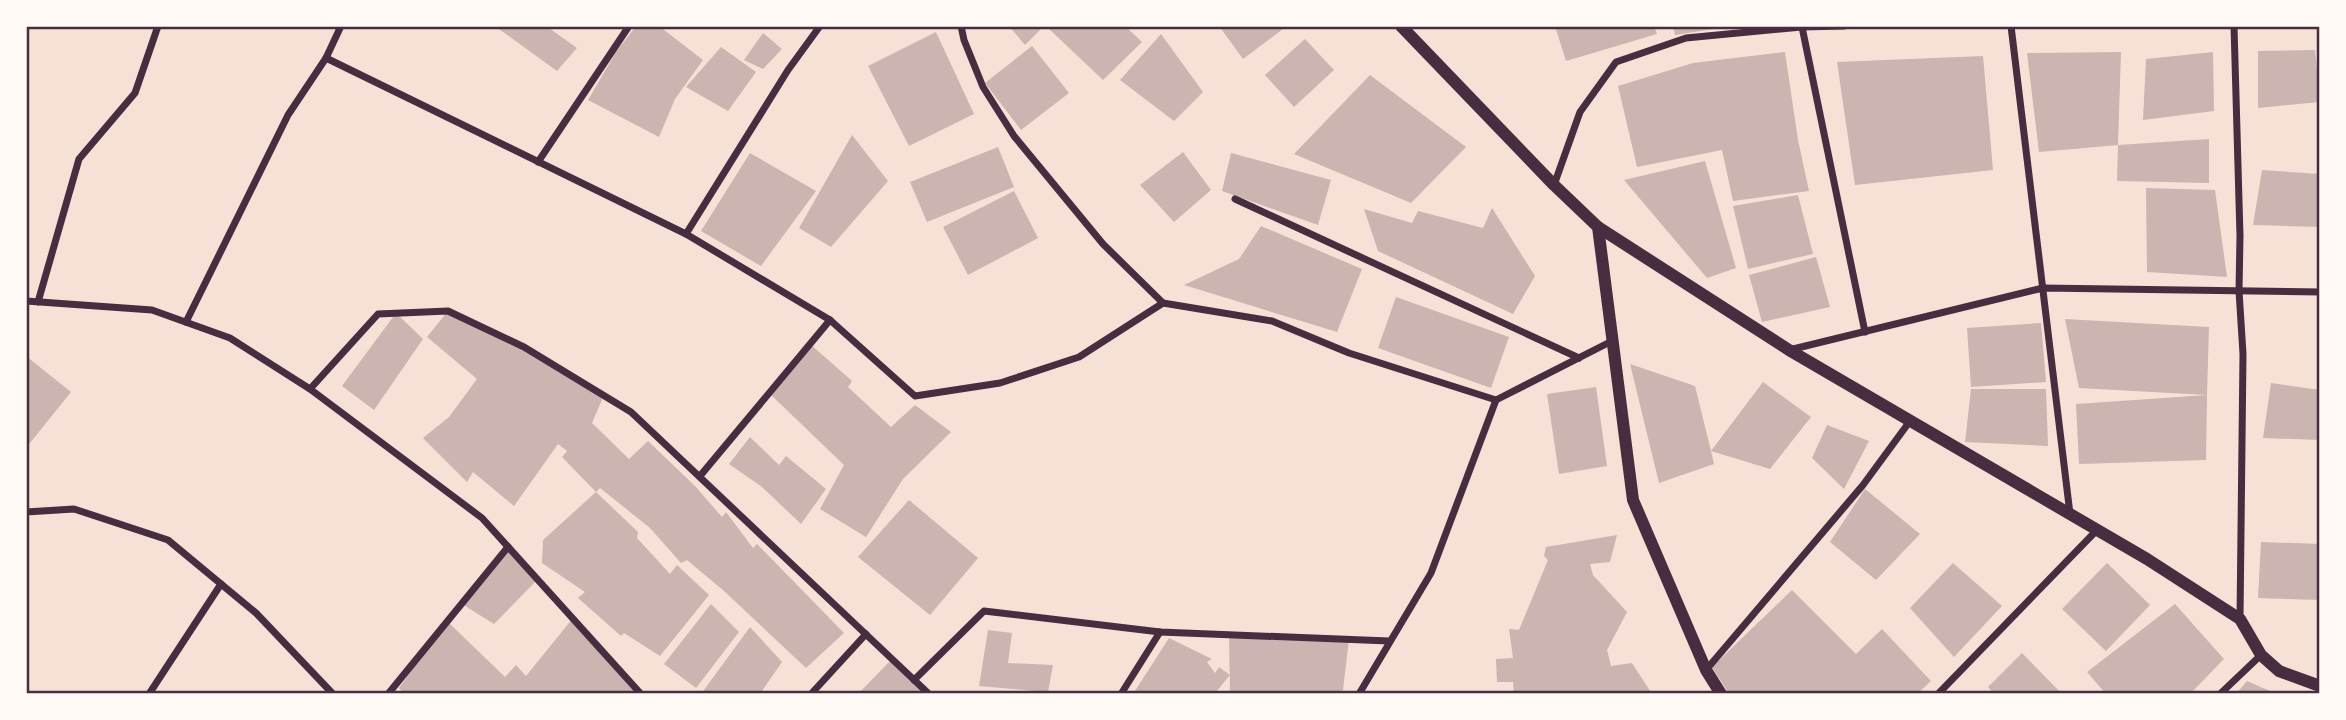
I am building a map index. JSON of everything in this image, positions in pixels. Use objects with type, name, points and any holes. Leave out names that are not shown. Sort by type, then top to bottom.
[{"type":"street","points":[[38,302],[79,159],[135,93],[158,26]]},
{"type":"street","points":[[186,322],[288,115],[326,58],[341,26]]},
{"type":"street","points":[[538,162],[629,26]]},
{"type":"street","points":[[686,234],[788,70],[820,26]]},
{"type":"street","points":[[961,26],[983,87],[1014,136],[1103,244],[1163,303],[1272,321],[1349,353],[1496,400]]},
{"type":"street","points":[[1401,26],[1598,227],[1788,350],[2147,559],[2240,619],[2261,655],[2279,671],[2320,686]]},
{"type":"street","points":[[1554,185],[1580,112],[1616,62],[1686,38],[1802,27],[1844,26]]},
{"type":"street","points":[[2011,26],[2070,514]]},
{"type":"street","points":[[2234,26],[2239,291],[2243,354],[2240,619]]},
{"type":"street","points":[[1802,27],[1865,332]]},
{"type":"street","points":[[326,58],[686,234],[830,320],[915,396],[1000,383],[1079,357],[1163,303]]},
{"type":"street","points":[[1235,199],[1579,358]]},
{"type":"street","points":[[1598,227],[1633,500],[1706,670],[1721,694]]},
{"type":"street","points":[[1788,350],[2043,288],[2320,292]]},
{"type":"street","points":[[26,301],[152,310],[230,338],[310,389],[482,519],[641,694]]},
{"type":"street","points":[[310,389],[378,314],[448,311],[524,347],[631,412],[929,694]]},
{"type":"street","points":[[700,476],[830,320]]},
{"type":"street","points":[[1359,694],[1431,573],[1496,400],[1612,341]]},
{"type":"street","points":[[1706,670],[1863,485],[1910,421]]},
{"type":"street","points":[[26,512],[74,509],[168,540],[256,613],[332,694]]},
{"type":"street","points":[[1938,694],[2097,530]]},
{"type":"street","points":[[388,694],[508,547]]},
{"type":"street","points":[[149,694],[221,584]]},
{"type":"street","points":[[914,680],[984,611],[1160,632],[1389,641]]},
{"type":"street","points":[[1121,694],[1160,632]]},
{"type":"street","points":[[811,694],[866,634]]},
{"type":"street","points":[[2220,694],[2261,655]]},
{"type":"building","points":[[495,26],[546,26],[577,48],[557,71]]},
{"type":"building","points":[[636,26],[659,26],[703,60],[675,99],[659,137],[588,100],[616,52]]},
{"type":"building","points":[[1009,26],[1044,26],[1025,45]]},
{"type":"building","points":[[1125,26],[1142,42],[1103,80],[1048,28]]},
{"type":"building","points":[[1219,26],[1287,26],[1243,59]]},
{"type":"building","points":[[1555,26],[1654,26],[1657,34],[1566,61]]},
{"type":"building","points":[[1673,26],[1719,26],[1719,28],[1675,35]]},
{"type":"building","points":[[936,32],[974,114],[909,146],[868,66]]},
{"type":"building","points":[[763,33],[782,49],[763,69],[744,60]]},
{"type":"building","points":[[1161,34],[1203,92],[1174,121],[1120,80]]},
{"type":"building","points":[[1305,39],[1334,70],[1294,107],[1265,75]]},
{"type":"building","points":[[1032,46],[1069,93],[1021,130],[985,83]]},
{"type":"building","points":[[721,47],[756,72],[728,111],[686,87]]},
{"type":"building","points":[[2315,50],[2320,102],[2258,108],[2258,51]]},
{"type":"building","points":[[1785,52],[1798,140],[1809,191],[1733,201],[1722,150],[1637,167],[1618,86],[1693,63]]},
{"type":"building","points":[[2121,52],[2118,145],[2039,152],[2027,53]]},
{"type":"building","points":[[2213,52],[2214,111],[2143,120],[2146,59]]},
{"type":"building","points":[[1983,56],[1993,170],[1855,185],[1837,62]]},
{"type":"building","points":[[1370,75],[1466,147],[1411,203],[1294,154]]},
{"type":"building","points":[[852,135],[888,181],[831,247],[799,228]]},
{"type":"building","points":[[2209,139],[2209,183],[2117,181],[2118,145]]},
{"type":"building","points":[[998,147],[1014,187],[927,222],[910,182]]},
{"type":"building","points":[[1183,152],[1211,190],[1174,222],[1140,185]]},
{"type":"building","points":[[750,153],[816,191],[761,266],[701,231]]},
{"type":"building","points":[[1231,153],[1331,180],[1318,225],[1222,191]]},
{"type":"building","points":[[1705,161],[1736,268],[1707,278],[1624,180]]},
{"type":"building","points":[[2262,170],[2320,174],[2320,227],[2253,225]]},
{"type":"building","points":[[2146,188],[2215,190],[2227,277],[2147,272]]},
{"type":"building","points":[[1014,191],[1038,238],[968,275],[943,227]]},
{"type":"building","points":[[1798,195],[1813,254],[1748,269],[1733,206]]},
{"type":"building","points":[[1492,208],[1535,276],[1513,314],[1378,251],[1364,209],[1412,223],[1418,211],[1483,228]]},
{"type":"building","points":[[1261,226],[1362,269],[1337,332],[1184,285],[1239,259]]},
{"type":"building","points":[[1816,257],[1830,307],[1762,322],[1749,275]]},
{"type":"building","points":[[1396,297],[1509,337],[1491,388],[1378,348]]},
{"type":"building","points":[[448,311],[524,347],[604,395],[592,423],[629,459],[648,441],[696,487],[722,517],[726,512],[753,548],[757,544],[844,633],[806,668],[724,591],[687,560],[681,563],[650,528],[600,488],[596,492],[562,457],[567,451],[558,444],[514,506],[473,472],[467,482],[423,438],[449,417],[477,379],[427,337]]},
{"type":"building","points":[[396,313],[423,339],[374,410],[342,386]]},
{"type":"building","points":[[2065,319],[2209,327],[2207,395],[2079,388]]},
{"type":"building","points":[[2041,323],[2046,382],[1971,387],[1967,328]]},
{"type":"building","points":[[810,344],[852,381],[848,387],[891,427],[915,405],[951,432],[903,479],[866,537],[820,509],[844,465],[769,393]]},
{"type":"building","points":[[26,356],[71,392],[26,448]]},
{"type":"building","points":[[1630,364],[1695,386],[1714,464],[1659,483]]},
{"type":"building","points":[[1763,382],[1811,417],[1770,469],[1711,451]]},
{"type":"building","points":[[2271,383],[2320,390],[2320,440],[2263,438]]},
{"type":"building","points":[[1596,387],[1607,466],[1559,474],[1547,394]]},
{"type":"building","points":[[1971,389],[2046,389],[2048,446],[1965,442]]},
{"type":"building","points":[[2207,395],[2206,460],[2079,464],[2076,404]]},
{"type":"building","points":[[1827,425],[1869,441],[1844,489],[1812,458]]},
{"type":"building","points":[[750,437],[779,465],[786,456],[826,489],[801,524],[762,487],[729,464]]},
{"type":"building","points":[[1865,489],[1920,534],[1876,580],[1830,542]]},
{"type":"building","points":[[596,492],[638,532],[637,538],[670,574],[677,565],[709,595],[660,656],[624,633],[621,636],[578,598],[585,592],[542,563],[543,540]]},
{"type":"building","points":[[909,500],[978,558],[930,615],[858,557]]},
{"type":"building","points":[[1617,535],[1610,562],[1590,564],[1593,575],[1627,612],[1607,650],[1611,666],[1632,663],[1652,694],[1514,694],[1513,682],[1497,682],[1496,659],[1513,658],[1509,629],[1519,630],[1548,560],[1544,556],[1546,547]]},
{"type":"building","points":[[2261,542],[2320,544],[2320,600],[2258,598]]},
{"type":"building","points":[[508,547],[538,579],[494,624],[462,604]]},
{"type":"building","points":[[1953,563],[2002,606],[1954,657],[1910,608]]},
{"type":"building","points":[[2107,563],[2150,605],[2106,651],[2062,609]]},
{"type":"building","points":[[1792,590],[1856,654],[1882,629],[1931,681],[1917,694],[1729,694],[1712,667]]},
{"type":"building","points":[[711,604],[739,632],[696,688],[664,664]]},
{"type":"building","points":[[2175,604],[2224,659],[2190,694],[2106,694],[2087,672]]},
{"type":"building","points":[[573,618],[641,694],[404,694],[399,688],[447,621],[505,677],[516,665],[526,676]]},
{"type":"building","points":[[750,627],[782,662],[760,694],[701,694]]},
{"type":"building","points":[[988,630],[1012,633],[1008,663],[1053,665],[1048,692],[979,686]]},
{"type":"building","points":[[1229,635],[1349,639],[1343,690],[1331,694],[1230,694]]},
{"type":"building","points":[[1169,638],[1212,659],[1207,662],[1215,673],[1219,667],[1230,675],[1216,692],[1218,694],[1133,694]]},
{"type":"building","points":[[2022,653],[2062,694],[1994,694],[1988,687]]},
{"type":"building","points":[[892,659],[929,694],[858,694]]},
{"type":"building","points":[[2247,681],[2277,694],[2236,694]]}]
